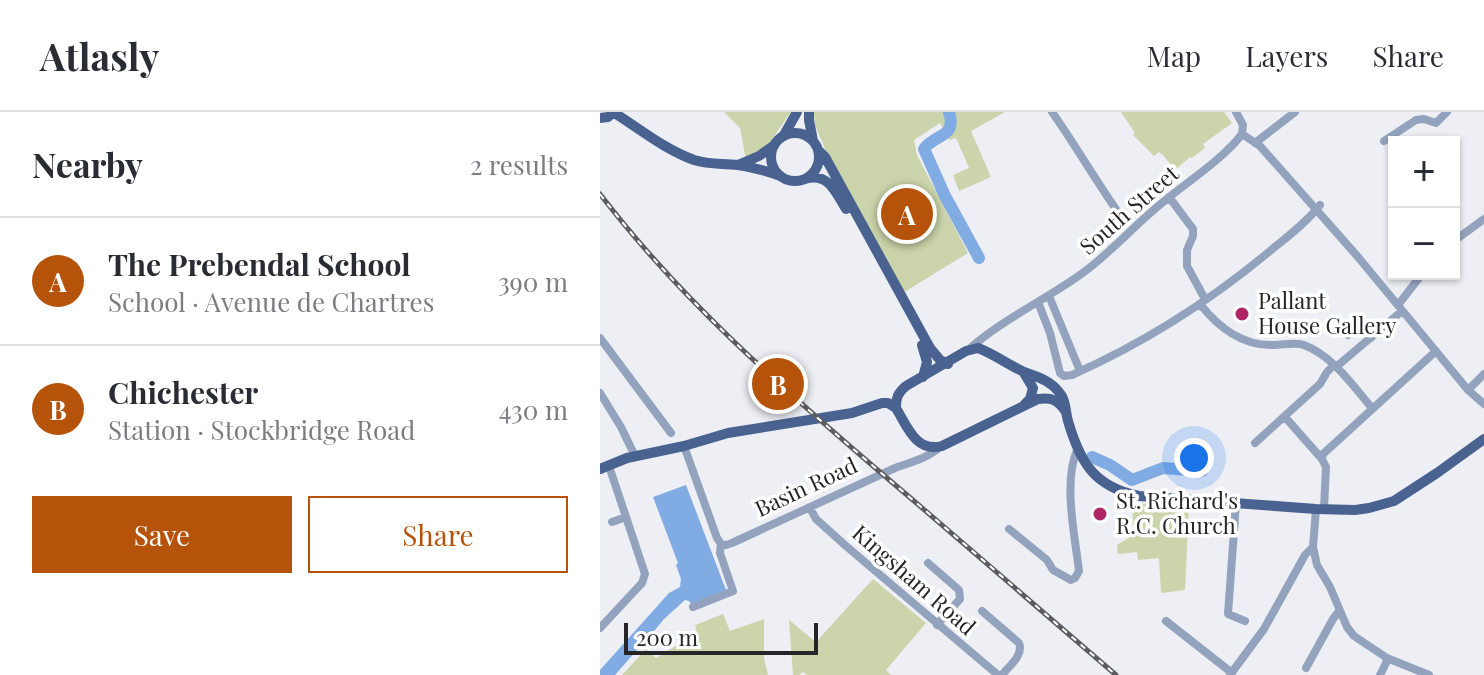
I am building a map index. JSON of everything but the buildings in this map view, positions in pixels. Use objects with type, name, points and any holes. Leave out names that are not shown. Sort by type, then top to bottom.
[{"type":"main road","points":[[600,118],[608,117],[613,112],[649,137],[696,160],[765,170],[790,180],[821,177],[839,197],[924,349],[927,362],[923,377]]},
{"type":"main road","points":[[738,165],[751,161],[773,146],[784,135],[797,112]]},
{"type":"main road","points":[[805,179],[815,170],[819,157],[809,112]]},
{"type":"main road","points":[[784,135],[803,133],[825,157],[930,348],[948,364]]},
{"type":"main road","points":[[773,146],[771,162],[780,176]]},
{"type":"main road","points":[[840,415],[906,386],[966,351],[978,348],[1048,381],[1059,391],[1065,402],[1077,450],[1098,477],[1113,487],[1128,494],[1320,509],[1355,510],[1394,501],[1484,439]]},
{"type":"main road","points":[[1023,371],[1033,388],[1030,399],[1024,405]]},
{"type":"main road","points":[[896,408],[897,395],[906,386]]},
{"type":"main road","points":[[605,467],[712,436],[852,413],[882,403],[896,408],[915,439],[928,448],[942,446],[1038,399],[1053,398],[1066,412]]},
{"type":"street","points":[[1052,112],[1126,223]]},
{"type":"street","points":[[1236,112],[1242,122],[1242,134],[1255,143],[1316,210],[1468,390],[1484,404]]},
{"type":"street","points":[[1255,143],[1295,112]]},
{"type":"street","points":[[1384,141],[1416,120],[1426,116],[1432,123],[1438,122],[1447,112]]},
{"type":"street","name":"South Street","points":[[966,351],[993,329],[1049,296],[1105,255],[1126,223],[1192,180],[1242,134]]},
{"type":"street","points":[[1169,197],[1193,229],[1186,259],[1202,302],[1219,324],[1233,334],[1263,345],[1303,345],[1335,366],[1372,408]]},
{"type":"street","points":[[1036,303],[1050,333],[1060,373],[1064,376],[1076,373],[1145,339],[1202,302],[1249,269],[1316,210]]},
{"type":"street","points":[[1460,237],[1484,219]]},
{"type":"street","points":[[1255,443],[1320,384],[1327,372],[1371,338],[1400,308],[1418,280]]},
{"type":"street","points":[[1049,296],[1076,373]]},
{"type":"street","points":[[1348,335],[1358,324],[1371,338]]},
{"type":"street","points":[[990,353],[988,337],[993,329]]},
{"type":"street","points":[[600,338],[671,433]]},
{"type":"street","points":[[1322,459],[1323,454],[1436,351]]},
{"type":"street","points":[[1468,390],[1484,374]]},
{"type":"street","points":[[600,393],[635,456]]},
{"type":"street","points":[[1285,417],[1326,467],[1313,547],[1317,565],[1339,611],[1354,636],[1387,658],[1429,675]]},
{"type":"street","points":[[908,463],[918,451],[915,439]]},
{"type":"street","points":[[684,446],[721,544],[720,553],[733,591],[693,607]]},
{"type":"street","name":"Basin Road","points":[[721,544],[732,543],[917,461],[942,446]]},
{"type":"street","points":[[1009,529],[1047,560],[1056,572],[1071,580],[1075,578],[1079,571],[1071,486],[1077,450]]},
{"type":"street","points":[[600,628],[645,577],[626,517],[605,467]]},
{"type":"street","points":[[1236,503],[1228,614],[1245,621]]},
{"type":"street","name":"Kingsham Road","points":[[810,508],[826,528],[937,625],[1000,675]]},
{"type":"street","points":[[612,522],[626,517]]},
{"type":"street","points":[[1166,621],[1231,674],[1256,641],[1305,555],[1313,547]]},
{"type":"street","points":[[928,563],[959,590],[960,599],[937,625]]},
{"type":"street","points":[[982,611],[1021,648],[1000,675]]},
{"type":"street","points":[[1306,668],[1339,611]]},
{"type":"street","points":[[1380,675],[1387,658]]},
{"type":"green space","points":[[724,112],[791,112],[770,142],[746,160],[740,128]]},
{"type":"green space","points":[[814,112],[1005,112],[971,131],[991,177],[959,191],[953,175],[969,168],[956,138],[949,140],[940,123],[914,140],[917,155],[968,253],[900,292],[828,156],[815,125]]},
{"type":"green space","points":[[1121,112],[1224,112],[1232,123],[1175,170],[1163,155],[1159,152],[1154,156],[1133,135],[1135,133]]},
{"type":"green space","points":[[1132,504],[1189,507],[1185,590],[1161,593],[1159,558],[1138,560],[1137,552],[1118,554],[1117,545],[1134,535]]},
{"type":"green space","points":[[873,579],[926,623],[886,670],[891,675],[807,675],[803,672],[793,675],[789,620],[816,642]]},
{"type":"green space","points":[[723,614],[730,631],[764,619],[764,658],[768,675],[622,675],[646,649],[656,658],[697,633],[695,625]]},
{"type":"water","points":[[686,485],[726,590],[692,605],[685,600],[646,641],[642,639],[634,647],[637,650],[615,675],[600,675],[600,670],[669,593],[680,587],[678,563],[653,497]]},
{"type":"waterway","points":[[949,112],[951,120],[948,131],[924,149],[945,196],[979,258]]},
{"type":"waterway","points":[[1092,457],[1132,480],[1163,468],[1202,471]]},
{"type":"railway","points":[[600,194],[664,270],[769,374],[1116,675]]},
{"type":"place","name":"The Prebendal School","points":[[907,214]]},
{"type":"place","name":"Pallant House Gallery","points":[[1242,314]]},
{"type":"place","name":"Chichester","points":[[778,384]]},
{"type":"place","name":"St. Richard's R.C. Church","points":[[1100,514]]}]
